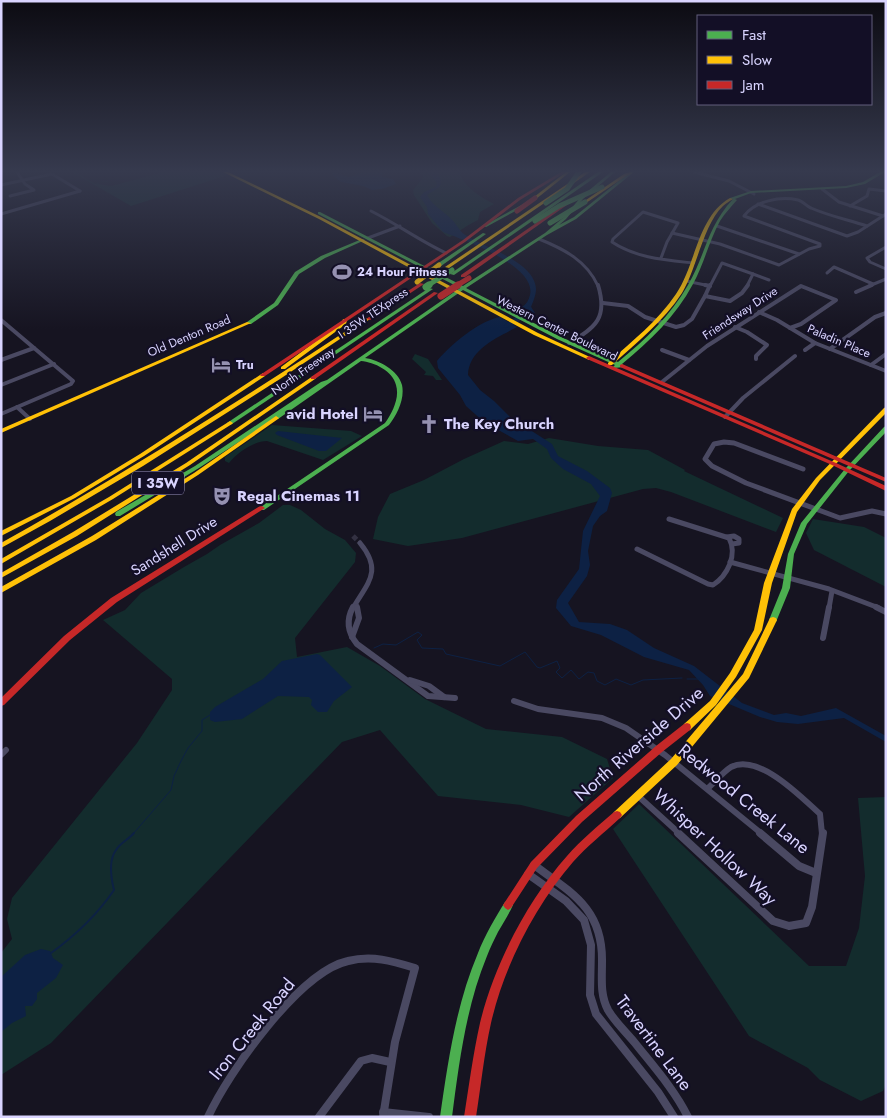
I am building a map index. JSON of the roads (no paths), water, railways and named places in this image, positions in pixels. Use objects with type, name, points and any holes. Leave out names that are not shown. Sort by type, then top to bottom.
[{"type":"main road","name":"Western Center Boulevard","points":[[336,224],[547,336],[552,335],[613,365],[662,382],[810,453],[886,480]]},
{"type":"main road","points":[[496,243],[508,224]]},
{"type":"main road","points":[[496,243],[496,236],[514,224]]},
{"type":"main road","name":"North Freeway","points":[[445,267],[479,255],[520,224]]},
{"type":"main road","points":[[470,277],[469,282],[457,280],[434,268],[445,267],[479,255],[523,224]]},
{"type":"main road","points":[[479,255],[524,224]]},
{"type":"main road","name":"North Freeway","points":[[496,243],[527,224]]},
{"type":"main road","points":[[496,243],[529,224]]},
{"type":"main road","points":[[496,243],[547,224]]},
{"type":"main road","points":[[542,237],[558,224]]},
{"type":"main road","name":"North Freeway","points":[[496,243],[542,237],[564,224]]},
{"type":"main road","points":[[689,282],[693,263],[712,224]]},
{"type":"main road","name":"North Freeway","points":[[485,226],[496,243]]},
{"type":"main road","points":[[613,365],[659,322],[689,282],[704,240],[717,226]]},
{"type":"main road","name":"Old Denton Road","points":[[1,432],[249,323],[276,304],[297,274],[323,257],[365,239]]},
{"type":"main road","name":"North Freeway","points":[[1,590],[94,538],[163,496],[399,331],[431,290],[445,267],[446,252],[479,255]]},
{"type":"main road","name":"North Freeway","points":[[1,576],[75,534],[240,430],[377,336],[431,290],[461,290],[470,277],[479,255]]},
{"type":"main road","name":"North Freeway","points":[[1,546],[111,484],[194,433],[384,308],[470,277],[479,255]]},
{"type":"main road","points":[[409,276],[416,266],[445,267]]},
{"type":"main road","points":[[409,276],[422,278],[446,290],[448,293],[431,290]]},
{"type":"main road","name":"North Freeway","points":[[1,534],[73,497],[135,460],[409,276]]},
{"type":"main road","points":[[431,290],[454,297],[470,298]]},
{"type":"main road","name":"I 35W TEXpress","points":[[1,562],[164,467],[431,290]]},
{"type":"main road","name":"I 35W TEXpress","points":[[1,556],[96,503],[189,446],[431,290]]},
{"type":"main road","name":"Western Center Boulevard","points":[[461,290],[470,298],[502,312]]},
{"type":"main road","points":[[111,484],[115,478],[179,439],[296,359],[344,323],[345,320]]},
{"type":"main road","name":"Western Center Boulevard","points":[[530,328],[727,414],[823,451],[836,461]]},
{"type":"main road","name":"Sandshell Drive","points":[[1,703],[66,638],[114,600],[282,495],[387,424],[399,406],[399,384],[390,371],[371,356],[371,350]]},
{"type":"main road","points":[[240,430],[246,421],[333,355]]},
{"type":"main road","points":[[357,360],[367,358],[376,361]]},
{"type":"main road","points":[[75,534],[90,530],[153,495],[309,392],[329,381]]},
{"type":"main road","name":"North Riverside Drive","points":[[470,1117],[482,1043],[494,995],[524,927],[553,880],[576,854],[674,762],[717,706],[729,680],[758,630],[771,574],[783,538],[799,504],[823,474],[886,409]]},
{"type":"main road","points":[[873,422],[885,427]]},
{"type":"main road","name":"North Riverside Drive","points":[[446,1117],[456,1046],[469,990],[490,937],[504,911],[534,865],[579,819],[659,748],[717,706],[739,685],[761,648],[786,588],[791,554],[806,518],[885,427]]},
{"type":"main road","points":[[823,451],[848,448]]},
{"type":"main road","points":[[810,453],[822,463],[825,468],[823,474]]},
{"type":"main road","name":"Western Center Boulevard","points":[[850,467],[867,480],[886,489]]},
{"type":"main road","points":[[839,481],[850,477],[867,480]]},
{"type":"street","points":[[397,224],[437,249],[446,252]]},
{"type":"street","points":[[630,224],[612,242],[630,251],[693,263]]},
{"type":"street","points":[[661,258],[677,224]]},
{"type":"street","points":[[672,234],[704,240],[779,265],[820,244],[766,224]]},
{"type":"street","points":[[814,224],[847,236],[870,224]]},
{"type":"street","points":[[861,224],[867,226]]},
{"type":"street","points":[[365,239],[400,226]]},
{"type":"street","points":[[717,226],[799,254]]},
{"type":"street","points":[[542,237],[588,268],[597,281],[603,303],[596,323],[588,332],[569,343]]},
{"type":"street","points":[[886,247],[867,258],[870,262],[886,269]]},
{"type":"street","points":[[603,303],[628,306],[642,316],[676,327],[684,325],[698,311],[714,281],[719,266],[722,264],[769,280]]},
{"type":"street","points":[[827,273],[834,267],[873,284]]},
{"type":"street","points":[[706,296],[726,302],[745,292],[751,283],[753,274]]},
{"type":"street","points":[[856,292],[886,279]]},
{"type":"street","points":[[689,282],[710,286]]},
{"type":"street","name":"Friendsway Drive","points":[[662,382],[735,327],[801,286],[836,300],[801,324],[790,328]]},
{"type":"street","name":"Paladin Place","points":[[760,312],[815,343],[886,371]]},
{"type":"street","points":[[830,349],[874,317],[886,313]]},
{"type":"street","points":[[1,320],[73,382],[1,414]]},
{"type":"street","points":[[735,327],[767,345],[756,356],[756,359]]},
{"type":"street","points":[[804,350],[815,343]]},
{"type":"street","points":[[1,360],[34,348]]},
{"type":"street","points":[[662,350],[689,360]]},
{"type":"street","points":[[871,365],[886,354]]},
{"type":"street","points":[[727,414],[743,398],[795,356]]},
{"type":"street","points":[[1,386],[54,364]]},
{"type":"street","points":[[17,407],[30,419]]},
{"type":"street","points":[[803,469],[792,467],[738,444],[726,441],[713,445],[705,460],[709,465],[771,494],[840,518],[849,518],[869,510],[886,514]]},
{"type":"street","points":[[670,519],[739,539],[739,543],[732,543]]},
{"type":"street","points":[[637,549],[713,585],[723,578],[730,562],[732,543],[727,537]]},
{"type":"street","points":[[360,543],[370,557],[373,566],[369,583],[349,615],[348,628],[352,637],[362,649],[409,680],[428,696],[439,699],[444,697],[455,698]]},
{"type":"street","points":[[730,562],[832,590],[859,599],[886,612]]},
{"type":"street","points":[[823,638],[832,590]]},
{"type":"street","points":[[352,637],[359,618],[356,605]]},
{"type":"street","name":"Redwood Creek Lane","points":[[514,701],[532,708],[590,715],[610,720],[636,732],[708,788],[799,866],[816,873]]},
{"type":"street","points":[[708,788],[722,773],[738,765],[766,770],[780,779],[820,814],[823,831],[816,873]]},
{"type":"street","name":"Whisper Hollow Way","points":[[637,795],[772,921],[780,925],[794,928],[806,923],[812,907],[816,873]]},
{"type":"street","name":"Travertine Lane","points":[[534,865],[583,902],[592,913],[600,928],[603,948],[601,988],[606,1008],[668,1083],[688,1117]]},
{"type":"street","name":"Travertine Lane","points":[[528,874],[583,919],[589,930],[591,947],[590,1000],[596,1014],[658,1092],[674,1117]]},
{"type":"street","name":"Iron Creek Road","points":[[208,1117],[219,1094],[234,1070],[290,1000],[317,976],[344,962],[366,958],[388,958],[415,968],[396,1032],[390,1062]]},
{"type":"street","points":[[319,1117],[361,1061],[367,1058],[376,1058],[390,1062],[383,1114],[429,1117]]},
{"type":"water","points":[[436,224],[456,224],[461,231],[475,241],[508,257],[527,271],[534,279],[536,289],[531,307],[535,313],[527,319],[511,311],[524,306],[530,295],[529,284],[511,264],[482,248],[443,232]]},
{"type":"water","points":[[500,317],[517,327],[485,345],[473,358],[468,375],[480,390],[510,417],[552,444],[558,456],[587,471],[610,488],[612,493],[607,511],[600,516],[593,526],[588,551],[590,565],[587,576],[568,603],[579,622],[610,624],[627,630],[654,648],[694,666],[742,703],[774,715],[786,713],[801,716],[836,708],[886,736],[886,742],[844,718],[798,724],[777,722],[760,717],[710,696],[689,670],[644,657],[601,635],[571,626],[556,608],[557,600],[579,569],[583,531],[600,496],[591,484],[563,469],[551,458],[547,449],[533,439],[518,441],[484,422],[466,406],[460,395],[438,368],[437,361],[457,341],[474,328]]},
{"type":"water","points":[[278,431],[342,438],[326,451],[319,451],[277,435],[275,433]]},
{"type":"water","points":[[317,654],[352,687],[334,701],[327,712],[318,712],[311,705],[312,700],[309,697],[278,696],[242,719],[215,722],[210,720],[210,712],[215,707],[263,679],[282,661]]},
{"type":"water","points":[[41,949],[50,951],[53,958],[63,965],[56,978],[37,993],[37,999],[32,1006],[25,1006],[26,1016],[12,1023],[1,1032],[1,977],[25,955]]},
{"type":"waterway","points":[[505,327],[527,312],[529,308]]},
{"type":"waterway","points":[[374,648],[383,644],[396,645],[418,632],[422,635],[417,640],[422,648],[443,649],[446,654],[500,666],[525,652],[537,667],[540,668],[557,661],[560,668],[556,672],[562,678],[571,670],[579,679],[588,672],[594,673],[597,681],[605,685],[616,679],[631,685],[643,680],[682,678]]},
{"type":"waterway","points":[[687,679],[699,679]]},
{"type":"waterway","points":[[133,833],[171,790],[174,776],[181,761],[188,748],[202,731],[202,720],[210,715]]},
{"type":"waterway","points":[[51,953],[86,924],[114,890],[111,870],[113,854],[133,833]]},
{"type":"tunnel","points":[[353,536],[360,543]]},
{"type":"place","name":"24 Hour Fitness","points":[[342,272]]},
{"type":"place","name":"Tru","points":[[221,365]]},
{"type":"place","name":"avid Hotel","points":[[373,414]]},
{"type":"place","name":"The Key Church","points":[[429,424]]},
{"type":"place","name":"Regal Cinemas 11","points":[[222,496]]}]
